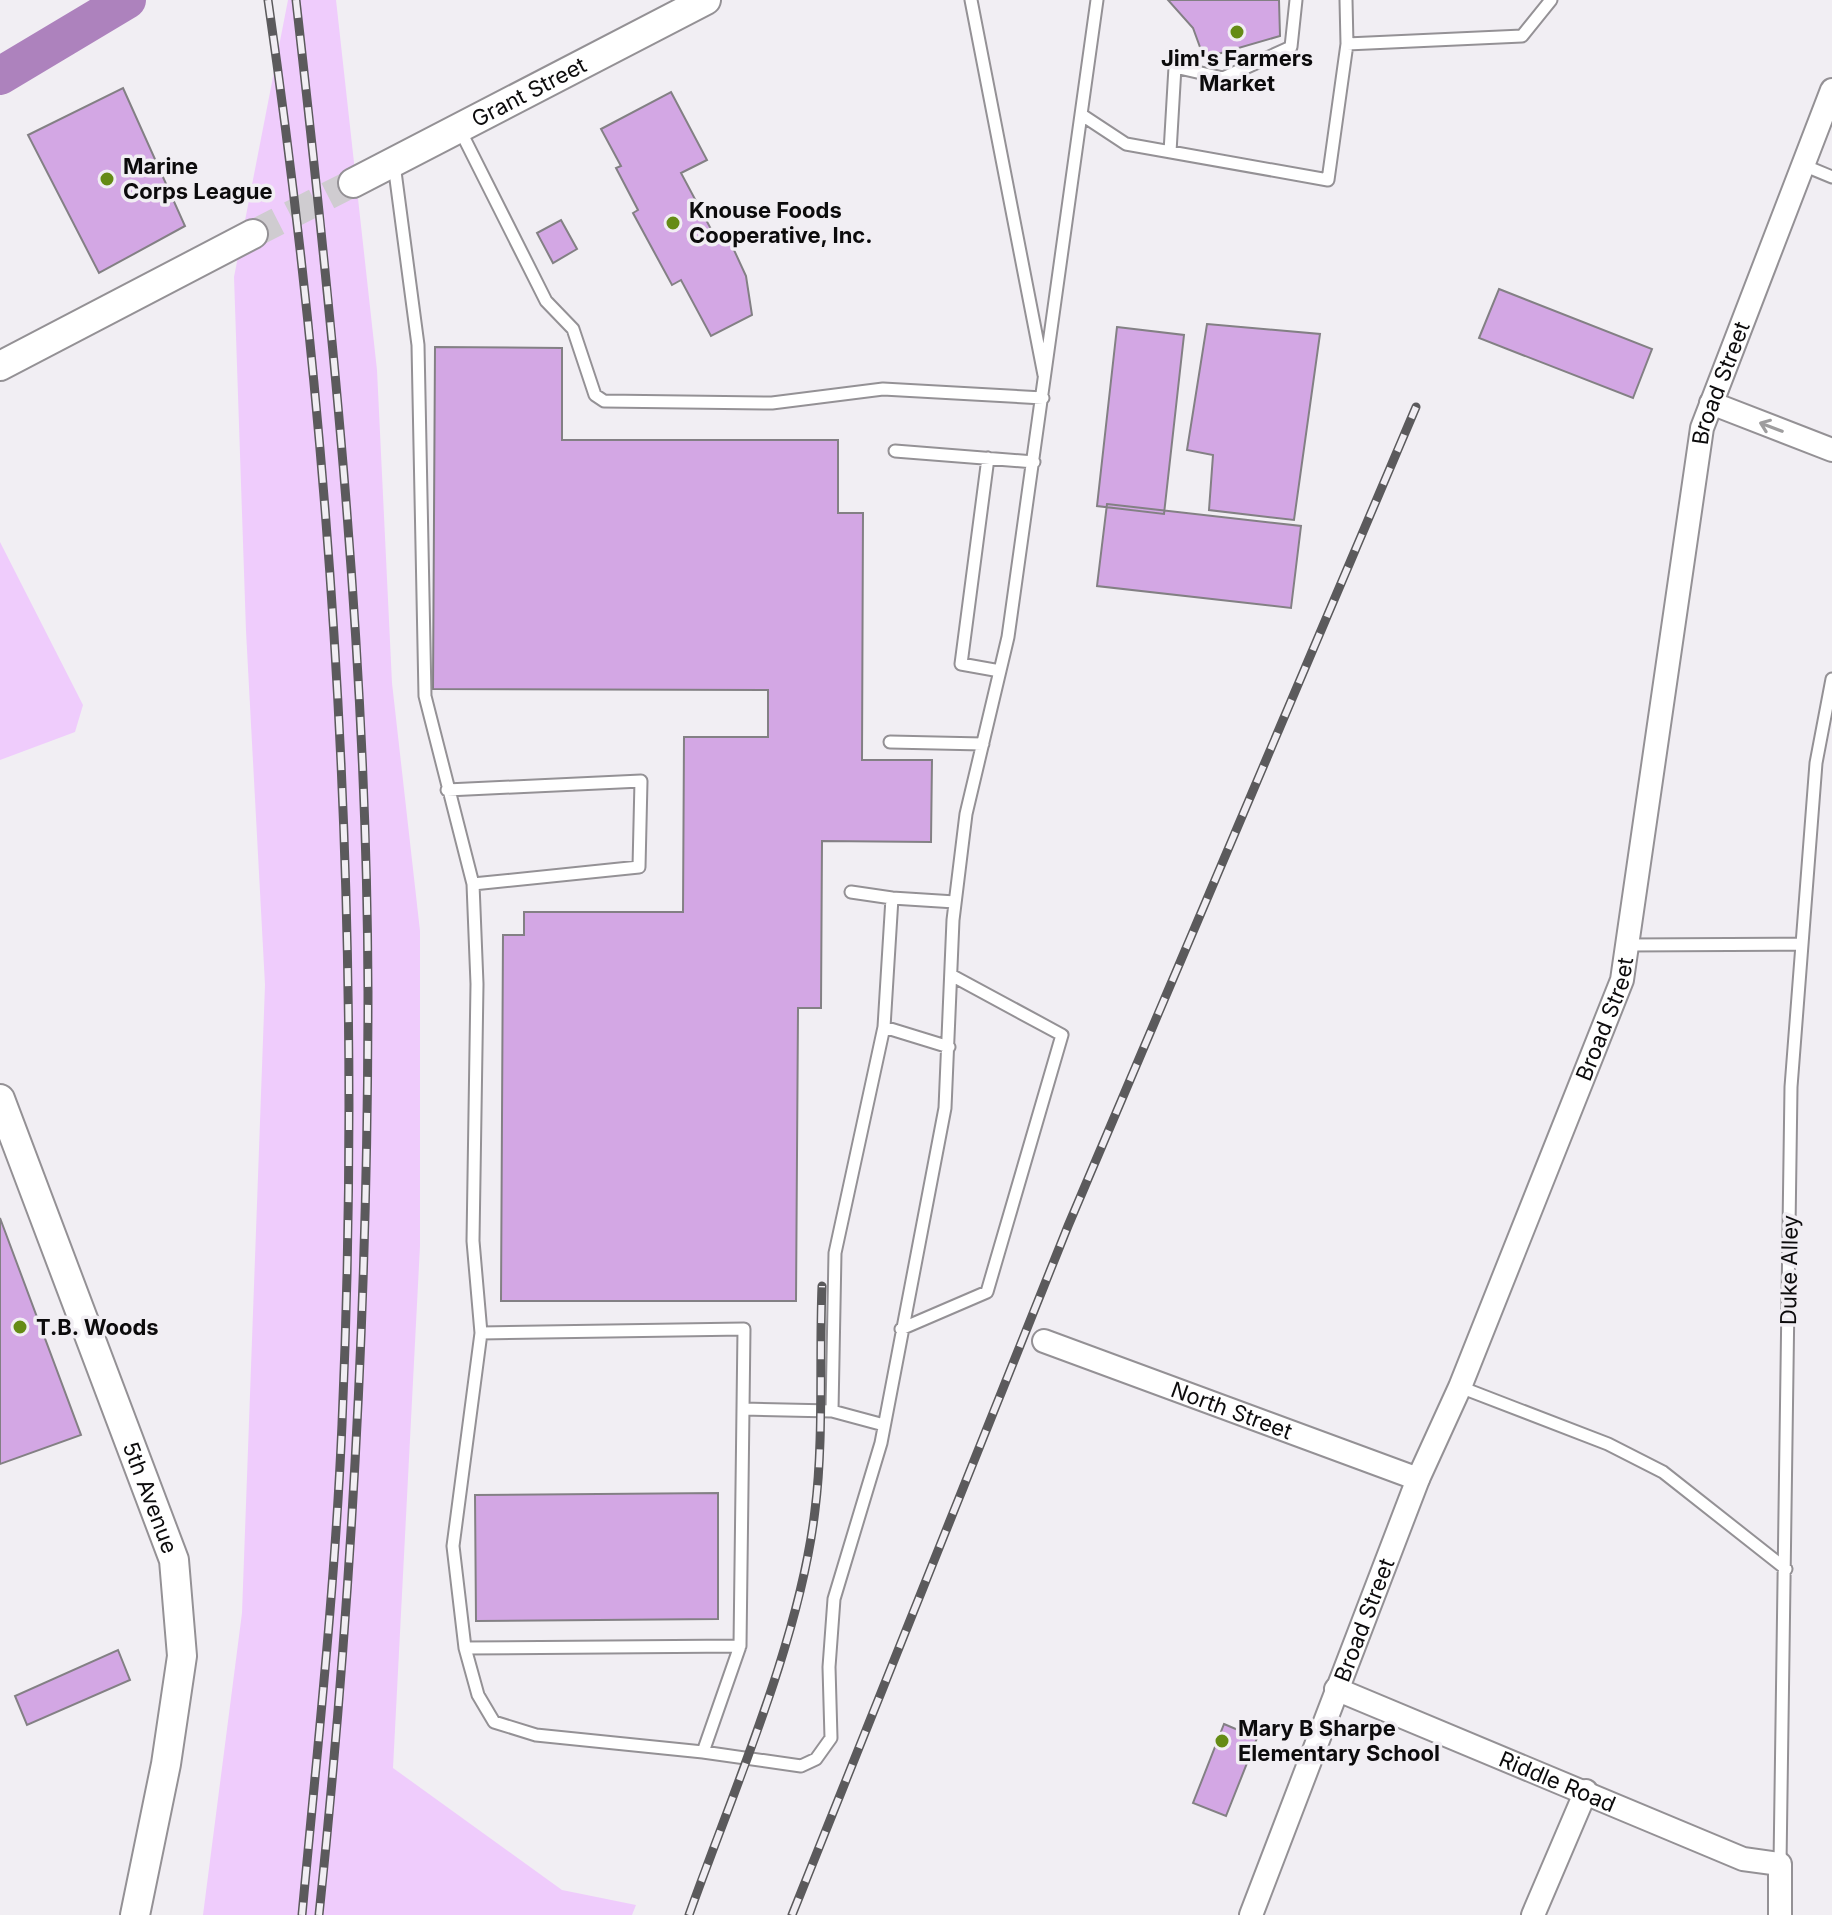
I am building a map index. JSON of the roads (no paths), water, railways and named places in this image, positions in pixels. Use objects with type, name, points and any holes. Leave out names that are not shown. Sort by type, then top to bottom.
[{"type":"street","name":"Grant Street","points":[[353,183],[706,0]]},
{"type":"street","name":"Broad Street","points":[[1251,1915],[1418,1479],[1460,1387],[1622,980],[1702,428],[1832,90]]},
{"type":"street","points":[[0,366],[253,234]]},
{"type":"street","points":[[1711,403],[1832,450]]},
{"type":"street","name":"5th Avenue","points":[[0,1099],[174,1560],[182,1656],[166,1764],[135,1915]]},
{"type":"street","name":"North Street","points":[[1044,1341],[1418,1479]]},
{"type":"street","name":"Riddle Road","points":[[1336,1689],[1743,1859],[1780,1864]]},
{"type":"street","points":[[1533,1915],[1586,1791]]},
{"type":"street","points":[[1780,1864],[1780,1915]]},
{"type":"lane","points":[[971,0],[1046,383]]},
{"type":"lane","points":[[394,161],[418,345],[425,696],[473,884],[477,984],[473,1241],[481,1333],[453,1546],[465,1648],[478,1695],[494,1722],[536,1735],[703,1752],[801,1766],[816,1759],[831,1738],[829,1667],[834,1599],[884,1425],[945,1108],[955,902],[966,814],[1000,671],[1034,462],[1097,0]]},
{"type":"lane","points":[[1170,152],[1175,67],[1223,78],[1291,47],[1296,0]]},
{"type":"lane","points":[[1082,115],[1126,144],[1328,180],[1347,44],[1346,0]]},
{"type":"lane","points":[[1347,44],[1522,36],[1551,0]]},
{"type":"lane","points":[[459,128],[546,301],[573,329],[595,395],[604,401],[772,403],[883,389],[1043,398]]},
{"type":"lane","points":[[1803,165],[1832,177]]},
{"type":"lane","points":[[895,451],[1034,462]]},
{"type":"lane","points":[[988,458],[961,664],[1000,671]]},
{"type":"lane","name":"Duke Alley","points":[[1780,1864],[1791,1087],[1816,763],[1832,679]]},
{"type":"lane","points":[[890,742],[983,744]]},
{"type":"lane","points":[[447,790],[641,781],[639,867],[473,884]]},
{"type":"lane","points":[[851,892],[955,902]]},
{"type":"lane","points":[[832,1411],[835,1253],[884,1027],[892,898]]},
{"type":"lane","points":[[1627,945],[1802,944]]},
{"type":"lane","points":[[901,1329],[987,1292],[1062,1035],[951,975]]},
{"type":"lane","points":[[884,1027],[949,1047]]},
{"type":"lane","points":[[481,1333],[744,1329],[740,1646],[703,1752]]},
{"type":"lane","points":[[1460,1387],[1608,1444],[1663,1472],[1786,1569]]},
{"type":"lane","points":[[743,1409],[832,1411],[884,1425]]},
{"type":"lane","points":[[465,1648],[740,1646]]},
{"type":"waterway","points":[[0,76],[127,0]]},
{"type":"tunnel","points":[[253,234],[353,183]]},
{"type":"railway","points":[[268,0],[292,177],[327,532],[346,889],[348,1246],[342,1424],[330,1608],[302,1915]]},
{"type":"railway","points":[[296,0],[346,494],[362,743],[368,991],[365,1222],[356,1453],[340,1684],[319,1915]]},
{"type":"railway","points":[[792,1915],[1068,1226],[1416,407]]},
{"type":"railway","points":[[689,1915],[763,1715],[807,1560],[819,1455],[822,1286]]},
{"type":"place","name":"Jim's Farmers Market","points":[[1237,32]]},
{"type":"place","name":"Marine Corps League","points":[[107,179]]},
{"type":"place","name":"Knouse Foods Cooperative, Inc.","points":[[673,223]]},
{"type":"place","name":"T.B. Woods","points":[[20,1327]]},
{"type":"place","name":"Mary B Sharpe Elementary School","points":[[1222,1741]]}]
